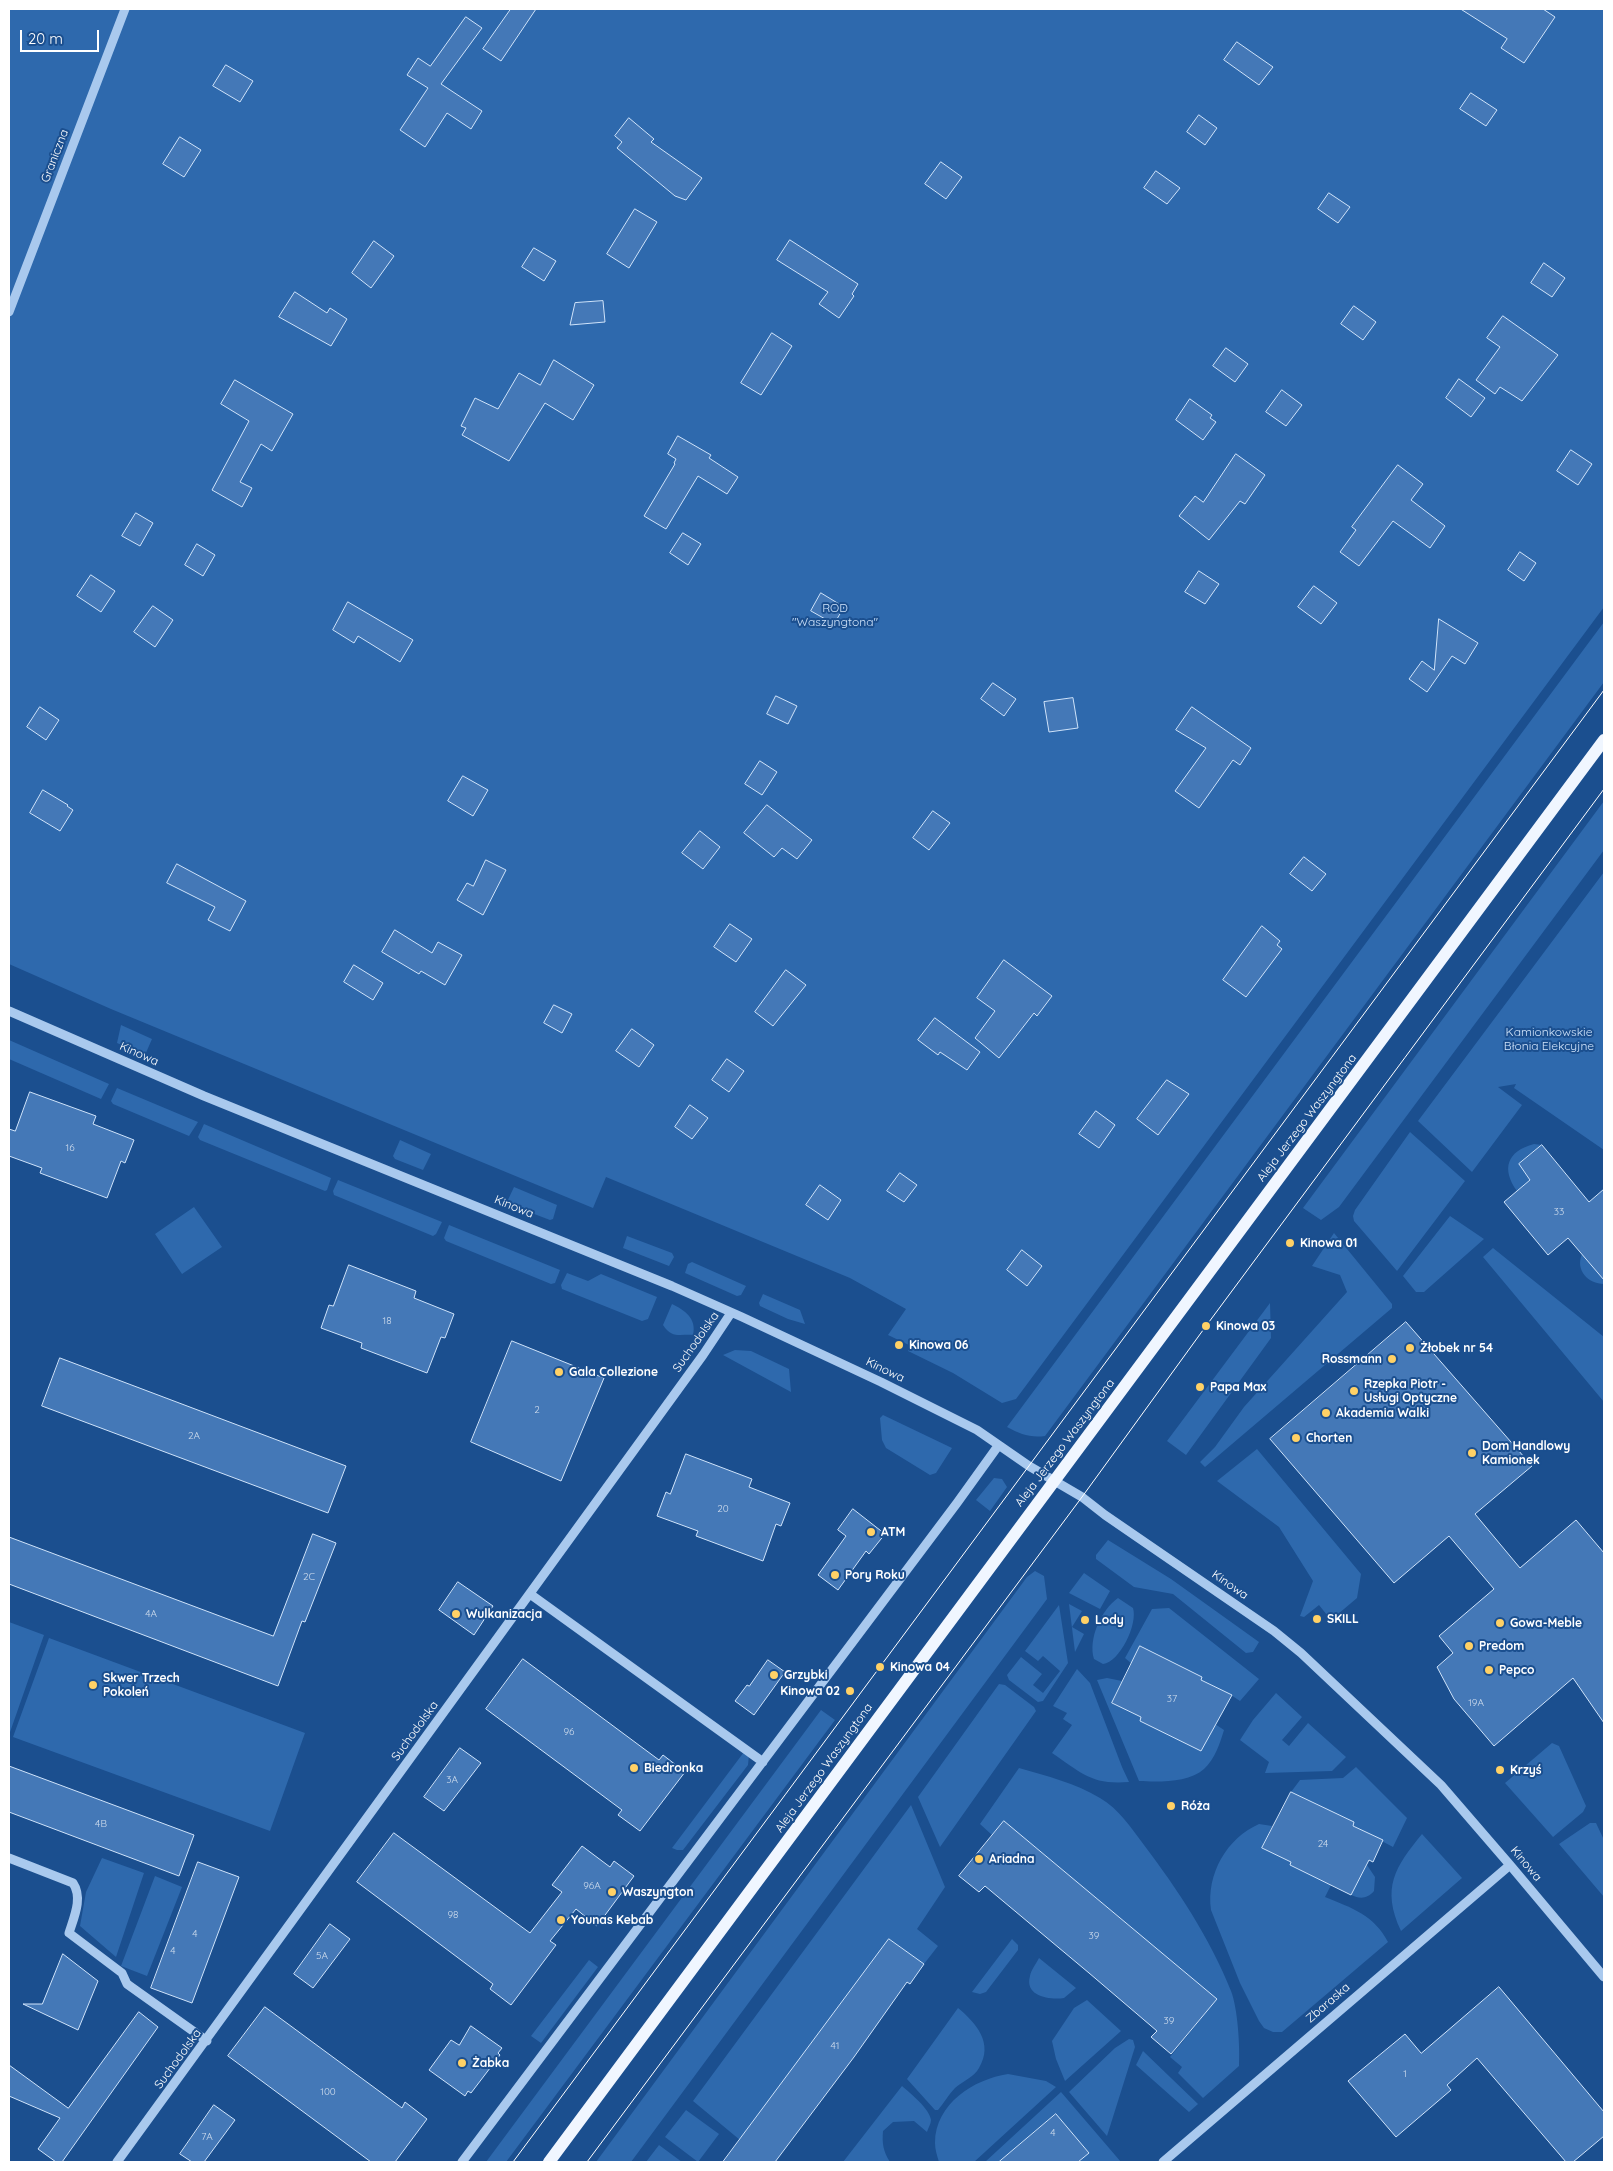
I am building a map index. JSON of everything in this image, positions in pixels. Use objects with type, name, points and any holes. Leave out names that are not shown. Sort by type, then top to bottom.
[{"type":"main road","name":"Aleja Jerzego Waszyngtona","points":[[550,2162],[1604,740]]},
{"type":"street","name":"Graniczna","points":[[9,312],[125,9]]},
{"type":"street","name":"Kinowa","points":[[9,1011],[204,1096],[672,1286],[882,1382],[976,1430],[998,1446],[1082,1497],[1105,1515],[1274,1631],[1301,1653],[1441,1786],[1604,1978]]},
{"type":"street","name":"Suchodolska","points":[[118,2162],[703,1355],[731,1312]]},
{"type":"street","points":[[462,2162],[998,1446]]},
{"type":"street","points":[[530,1594],[763,1762]]},
{"type":"street","points":[[9,1858],[72,1883],[78,1890],[78,1899],[69,1933],[122,1973],[127,1984],[207,2041]]},
{"type":"street","name":"Zbaraska","points":[[1163,2162],[1510,1865]]},
{"type":"green space","name":"ROD \"Waszyngtona\"","points":[[9,9],[1604,9],[1604,607],[1016,1399],[1002,1403],[953,1373],[908,1351],[911,1346],[888,1335],[906,1309],[850,1278],[606,1177],[593,1208],[111,1009],[9,964]]},
{"type":"green space","points":[[1604,622],[1604,682],[1045,1436],[1025,1435],[1007,1427]]},
{"type":"green space","points":[[1604,801],[1604,850],[1339,1207],[1321,1220],[1303,1208]]},
{"type":"green space","name":"Kamionkowskie Błonia Elekcyjne","points":[[1604,872],[1604,1150],[1514,1088],[1516,1084],[1498,1087],[1522,1105],[1472,1172],[1418,1121]]},
{"type":"green space","points":[[121,1025],[152,1039],[145,1055],[117,1043]]},
{"type":"green space","points":[[9,1040],[109,1084],[101,1099],[9,1059]]},
{"type":"green space","points":[[117,1088],[198,1122],[189,1136],[113,1104],[111,1101]]},
{"type":"green space","points":[[204,1124],[331,1178],[327,1190],[325,1191],[200,1140],[198,1137]]},
{"type":"green space","points":[[1410,1132],[1465,1181],[1397,1271],[1354,1221],[1353,1216],[1355,1210]]},
{"type":"green space","points":[[400,1140],[431,1154],[423,1170],[395,1159],[393,1156]]},
{"type":"green space","points":[[1534,1144],[1542,1145],[1519,1164],[1533,1178],[1517,1191],[1509,1175],[1509,1162],[1518,1151]]},
{"type":"green space","points":[[338,1180],[442,1222],[433,1236],[334,1195],[333,1191]]},
{"type":"green space","points":[[514,1187],[557,1205],[553,1219],[550,1220],[508,1204],[507,1202]]},
{"type":"green space","points":[[194,1207],[222,1247],[182,1274],[155,1234]]},
{"type":"green space","points":[[1450,1216],[1484,1239],[1424,1292],[1416,1292],[1403,1276]]},
{"type":"green space","points":[[449,1225],[560,1270],[555,1283],[551,1284],[446,1241],[444,1238]]},
{"type":"green space","points":[[1334,1233],[1392,1304],[1392,1308],[1205,1467],[1200,1462],[1215,1447],[1244,1407],[1347,1292],[1340,1275],[1312,1266]]},
{"type":"green space","points":[[627,1236],[672,1253],[674,1257],[669,1266],[623,1248]]},
{"type":"green space","points":[[1493,1248],[1604,1337],[1604,1402],[1483,1257]]},
{"type":"green space","points":[[1582,1254],[1598,1270],[1597,1272],[1604,1267],[1604,1284],[1593,1282],[1584,1275],[1580,1265]]},
{"type":"green space","points":[[692,1262],[746,1286],[741,1295],[737,1296],[685,1273],[688,1264]]},
{"type":"green space","points":[[567,1273],[588,1281],[601,1274],[657,1297],[648,1319],[642,1321],[562,1289],[561,1285]]},
{"type":"green space","points":[[763,1294],[800,1310],[805,1324],[788,1319],[760,1306],[759,1303]]},
{"type":"green space","points":[[1270,1303],[1271,1338],[1186,1455],[1167,1441]]},
{"type":"green space","points":[[672,1304],[681,1309],[692,1320],[693,1335],[673,1334],[663,1325]]},
{"type":"green space","points":[[735,1350],[751,1351],[789,1369],[791,1392],[723,1355]]},
{"type":"green space","points":[[883,1415],[952,1448],[936,1473],[930,1475],[886,1448],[882,1440],[880,1418]]},
{"type":"green space","points":[[1257,1449],[1361,1574],[1357,1598],[1331,1620],[1319,1605],[1304,1617],[1300,1616],[1313,1581],[1279,1527],[1217,1481]]},
{"type":"green space","points":[[994,1478],[1002,1479],[1007,1487],[990,1511],[976,1500]]},
{"type":"green space","points":[[1108,1540],[1171,1579],[1259,1642],[1253,1652],[1246,1653],[1173,1594],[1134,1587],[1096,1559],[1096,1555]]},
{"type":"green space","points":[[1035,1571],[1044,1576],[1047,1599],[631,2162],[596,2162],[1027,1577]]},
{"type":"green space","points":[[1084,1573],[1110,1591],[1100,1609],[1069,1593]]},
{"type":"green space","points":[[1118,1598],[1133,1608],[1133,1623],[1126,1641],[1116,1657],[1103,1664],[1094,1659],[1094,1634],[1101,1617]]},
{"type":"green space","points":[[1069,1604],[1082,1611],[1072,1627],[1084,1634],[1075,1652]]},
{"type":"green space","points":[[1059,1605],[1068,1663],[1043,1701],[1038,1702],[1009,1680],[1007,1675],[1021,1657],[1042,1674],[1033,1685],[1043,1693],[1060,1671],[1043,1656],[1038,1661],[1025,1651]]},
{"type":"green space","points":[[1169,1608],[1259,1679],[1240,1701],[1201,1680],[1202,1677],[1141,1646],[1132,1664],[1125,1658],[1152,1609]]},
{"type":"green space","points":[[9,1622],[44,1635],[9,1735]]},
{"type":"green space","name":"Skwer Trzech Pokoleń","points":[[49,1638],[305,1733],[270,1831],[13,1737]]},
{"type":"green space","points":[[1077,1669],[1090,1683],[1129,1782],[1105,1782],[1088,1776],[1052,1753],[1072,1725],[1063,1719],[1067,1713],[1053,1706]]},
{"type":"green space","points":[[1107,1678],[1122,1681],[1112,1703],[1141,1717],[1140,1721],[1201,1751],[1215,1724],[1224,1730],[1217,1751],[1208,1765],[1198,1774],[1182,1779],[1139,1781],[1097,1680]]},
{"type":"green space","points":[[999,1684],[1005,1685],[1034,1707],[1036,1711],[940,1847],[918,1797]]},
{"type":"green space","points":[[1276,1693],[1302,1717],[1282,1740],[1289,1746],[1308,1723],[1346,1757],[1332,1771],[1265,1773],[1269,1762],[1240,1740],[1253,1720]]},
{"type":"green space","points":[[821,1710],[835,1720],[506,2162],[486,2162]]},
{"type":"green space","points":[[1552,1743],[1559,1746],[1586,1806],[1583,1812],[1553,1837],[1505,1783]]},
{"type":"green space","points":[[744,1752],[749,1755],[748,1765],[683,1850],[672,1848]]},
{"type":"green space","points":[[1356,1767],[1407,1818],[1393,1847],[1353,1826],[1354,1822],[1291,1792],[1300,1780],[1343,1778]]},
{"type":"green space","points":[[1019,1768],[1061,1780],[1107,1802],[1119,1813],[1157,1862],[1203,1933],[1231,1991],[1238,2028],[1239,2066],[1203,2098],[1178,2073],[1182,2067],[1170,2057],[1217,1999],[1004,1821],[992,1835],[980,1824]]},
{"type":"green space","points":[[911,1805],[945,1887],[917,1929],[938,1946],[924,1964],[889,1939],[740,2140],[693,2101]]},
{"type":"green space","points":[[1590,1823],[1596,1823],[1604,1840],[1604,1897],[1559,1844]]},
{"type":"green space","points":[[1259,1824],[1272,1826],[1263,1848],[1291,1862],[1290,1865],[1331,1885],[1325,1897],[1353,1909],[1369,1919],[1376,1925],[1388,1942],[1282,2032],[1273,2032],[1264,2028],[1259,2021],[1240,1983],[1211,1910],[1212,1883],[1221,1859],[1237,1838]]},
{"type":"green space","points":[[1422,1834],[1462,1878],[1401,1931],[1392,1902],[1394,1879],[1398,1868]]},
{"type":"green space","points":[[102,1858],[144,1873],[116,1957],[80,1926],[86,1892]]},
{"type":"green space","points":[[1367,1865],[1375,1877],[1374,1891],[1369,1896],[1363,1898],[1351,1895]]},
{"type":"green space","points":[[155,1876],[182,1887],[147,1976],[121,1966]]},
{"type":"green space","points":[[1012,1939],[1018,1945],[1018,1950],[986,1992],[980,1994],[972,1992]]},
{"type":"green space","points":[[1039,1958],[1076,1988],[1064,1998],[1040,1996],[1035,1993],[1029,1983],[1032,1969]]},
{"type":"green space","points":[[589,1960],[598,1967],[541,2043],[531,2036]]},
{"type":"green space","points":[[1087,2000],[1121,2031],[1065,2081],[1056,2059],[1052,2041],[1074,2008]]},
{"type":"green space","points":[[958,2008],[971,2020],[981,2034],[985,2050],[983,2059],[974,2074],[955,2088],[938,2110],[935,2110],[907,2079]]},
{"type":"green space","points":[[1129,2039],[1133,2040],[1135,2047],[1107,2136],[1069,2092],[1115,2048]]},
{"type":"green space","points":[[1143,2051],[1198,2104],[1189,2112],[1136,2065]]},
{"type":"green space","points":[[1008,2074],[1046,2081],[1056,2087],[974,2162],[939,2162],[935,2145],[937,2129],[949,2105],[982,2081]]},
{"type":"green space","points":[[902,2086],[919,2102],[930,2116],[931,2122],[927,2132],[914,2121],[893,2122],[883,2131],[884,2147],[890,2162],[843,2162]]},
{"type":"green space","points":[[1061,2092],[1121,2162],[1078,2162],[1089,2153],[1056,2114],[999,2162],[985,2162]]},
{"type":"green space","points":[[686,2110],[719,2134],[698,2162],[665,2137]]},
{"type":"green space","points":[[659,2145],[682,2162],[646,2162]]},
{"type":"building","points":[[511,9],[536,9],[501,61],[483,49]]},
{"type":"building","points":[[1461,9],[1543,9],[1555,17],[1524,63],[1501,48],[1507,39]]},
{"type":"building","points":[[466,17],[482,28],[441,84],[482,111],[471,129],[447,113],[425,147],[400,130],[428,88],[407,75],[418,58],[430,66]]},
{"type":"building","points":[[1237,42],[1273,67],[1259,85],[1224,60]]},
{"type":"building","points":[[226,65],[253,81],[240,102],[213,86]]},
{"type":"building","points":[[1471,93],[1497,110],[1486,126],[1460,109]]},
{"type":"building","points":[[1199,115],[1217,128],[1205,145],[1187,132]]},
{"type":"building","points":[[629,118],[654,139],[651,142],[702,178],[686,200],[675,196],[617,148],[622,142],[615,136]]},
{"type":"building","points":[[180,137],[201,150],[184,177],[163,164]]},
{"type":"building","points":[[941,162],[962,177],[946,199],[925,184]]},
{"type":"building","points":[[1156,171],[1180,188],[1167,204],[1144,188]]},
{"type":"building","points":[[1329,193],[1350,207],[1338,223],[1318,209]]},
{"type":"building","points":[[635,209],[657,222],[629,268],[607,254]]},
{"type":"building","points":[[790,240],[858,284],[852,294],[854,296],[839,318],[819,304],[828,292],[777,260]]},
{"type":"building","points":[[374,241],[394,256],[371,288],[352,273]]},
{"type":"building","points":[[534,248],[556,261],[544,281],[522,267]]},
{"type":"building","points":[[1544,263],[1565,278],[1552,297],[1531,283]]},
{"type":"building","points":[[295,292],[327,313],[330,308],[347,319],[331,346],[279,317]]},
{"type":"building","points":[[603,301],[605,322],[570,325],[575,303]]},
{"type":"building","points":[[1354,306],[1376,322],[1363,340],[1341,324]]},
{"type":"building","points":[[1503,316],[1558,355],[1522,401],[1500,387],[1495,394],[1476,380],[1500,347],[1487,338]]},
{"type":"building","points":[[772,333],[792,346],[761,395],[741,383]]},
{"type":"building","points":[[1226,348],[1248,364],[1235,382],[1213,366]]},
{"type":"building","points":[[554,360],[594,385],[573,420],[545,403],[509,461],[462,435],[466,428],[461,426],[475,398],[498,409],[519,373],[540,385]]},
{"type":"building","points":[[1459,379],[1485,398],[1471,417],[1446,398]]},
{"type":"building","points":[[235,380],[293,414],[272,451],[261,444],[240,482],[252,488],[242,507],[212,490],[249,421],[221,404]]},
{"type":"building","points":[[1282,390],[1302,405],[1286,426],[1266,412]]},
{"type":"building","points":[[1190,399],[1212,415],[1210,418],[1216,422],[1203,440],[1176,420]]},
{"type":"building","points":[[678,436],[711,455],[709,458],[738,477],[727,494],[698,476],[666,529],[644,516],[675,464],[676,459],[668,454]]},
{"type":"building","points":[[1571,450],[1592,464],[1578,485],[1557,471]]},
{"type":"building","points":[[1236,454],[1265,475],[1245,504],[1240,501],[1209,540],[1179,516],[1195,496],[1203,502]]},
{"type":"building","points":[[1398,465],[1423,484],[1411,500],[1445,526],[1430,548],[1393,521],[1359,566],[1340,552],[1356,530],[1352,527]]},
{"type":"building","points":[[136,513],[153,523],[140,546],[122,536]]},
{"type":"building","points":[[683,533],[701,544],[688,565],[670,553]]},
{"type":"building","points":[[197,544],[215,555],[203,576],[185,565]]},
{"type":"building","points":[[1520,552],[1536,563],[1524,581],[1508,570]]},
{"type":"building","points":[[1199,571],[1219,584],[1205,604],[1185,592]]},
{"type":"building","points":[[91,575],[115,591],[101,612],[77,596]]},
{"type":"building","points":[[1314,586],[1337,603],[1321,624],[1298,607]]},
{"type":"building","points":[[821,593],[844,607],[834,624],[811,611]]},
{"type":"building","points":[[348,602],[413,640],[400,662],[358,636],[354,643],[333,630]]},
{"type":"building","points":[[153,606],[173,620],[155,647],[134,632]]},
{"type":"building","points":[[1439,619],[1478,643],[1465,664],[1452,656],[1427,692],[1409,679],[1422,661],[1434,670]]},
{"type":"building","points":[[993,683],[1016,699],[1004,716],[981,699]]},
{"type":"building","points":[[776,696],[797,706],[788,724],[767,714]]},
{"type":"building","points":[[1073,698],[1078,728],[1049,732],[1044,702]]},
{"type":"building","points":[[40,707],[59,720],[46,740],[27,727]]},
{"type":"building","points":[[1192,707],[1251,748],[1240,765],[1233,760],[1199,808],[1175,791],[1206,748],[1176,730]]},
{"type":"building","points":[[760,761],[777,772],[762,795],[745,784]]},
{"type":"building","points":[[463,776],[488,790],[473,816],[448,801]]},
{"type":"building","points":[[43,790],[73,810],[60,831],[30,813]]},
{"type":"building","points":[[767,805],[812,840],[797,859],[782,848],[774,857],[744,833]]},
{"type":"building","points":[[933,811],[950,823],[929,850],[913,838]]},
{"type":"building","points":[[700,831],[720,847],[703,869],[682,853]]},
{"type":"building","points":[[1304,857],[1326,874],[1312,891],[1290,874]]},
{"type":"building","points":[[486,860],[506,870],[483,915],[457,900],[467,883],[473,886]]},
{"type":"building","points":[[177,864],[246,901],[230,931],[208,920],[215,907],[167,883]]},
{"type":"building","points":[[730,924],[752,939],[736,962],[714,947]]},
{"type":"building","points":[[1262,926],[1280,941],[1277,945],[1282,949],[1246,997],[1223,980]]},
{"type":"building","points":[[395,930],[432,953],[438,942],[462,955],[445,985],[421,971],[419,974],[382,952]]},
{"type":"building","points":[[1004,960],[1052,996],[1037,1016],[1034,1013],[999,1058],[975,1038],[995,1011],[977,998]]},
{"type":"building","points":[[354,965],[383,983],[373,1000],[344,982]]},
{"type":"building","points":[[786,970],[806,985],[773,1026],[755,1012]]},
{"type":"building","points":[[554,1005],[572,1014],[562,1033],[544,1023]]},
{"type":"building","points":[[935,1018],[980,1052],[967,1070],[940,1052],[938,1055],[918,1040]]},
{"type":"building","points":[[632,1029],[654,1045],[639,1067],[616,1051]]},
{"type":"building","points":[[727,1059],[744,1071],[729,1092],[712,1080]]},
{"type":"building","points":[[1167,1080],[1189,1094],[1158,1135],[1137,1119]]},
{"type":"building","points":[[30,1092],[96,1116],[93,1124],[134,1140],[125,1163],[121,1161],[107,1198],[40,1173],[42,1168],[9,1156],[9,1129],[15,1131]]},
{"type":"building","points":[[690,1105],[708,1118],[692,1139],[675,1127]]},
{"type":"building","points":[[1096,1111],[1115,1125],[1099,1148],[1079,1134]]},
{"type":"building","points":[[1542,1145],[1589,1202],[1604,1189],[1604,1280],[1568,1238],[1548,1255],[1504,1202],[1530,1180],[1519,1164]]},
{"type":"building","points":[[900,1173],[917,1185],[904,1202],[887,1191]]},
{"type":"building","points":[[820,1185],[841,1200],[828,1220],[806,1205]]},
{"type":"building","points":[[1022,1250],[1042,1266],[1027,1286],[1007,1270]]},
{"type":"building","points":[[349,1265],[416,1291],[414,1298],[454,1314],[445,1338],[441,1337],[427,1373],[361,1348],[362,1343],[321,1328],[329,1305],[333,1306]]},
{"type":"building","points":[[1406,1322],[1532,1466],[1475,1514],[1520,1568],[1576,1520],[1604,1553],[1604,1723],[1573,1678],[1494,1746],[1454,1699],[1437,1667],[1453,1653],[1439,1636],[1494,1589],[1449,1536],[1394,1583],[1270,1439]]},
{"type":"building","points":[[512,1341],[604,1378],[561,1481],[471,1442]]},
{"type":"building","points":[[60,1358],[346,1466],[328,1513],[42,1406]]},
{"type":"building","points":[[686,1454],[752,1479],[749,1487],[790,1503],[781,1526],[776,1524],[763,1561],[696,1536],[698,1531],[657,1516],[666,1492],[670,1494]]},
{"type":"building","points":[[853,1509],[885,1534],[869,1554],[866,1551],[838,1590],[818,1575],[846,1536],[838,1530]]},
{"type":"building","points":[[313,1534],[336,1543],[305,1622],[302,1621],[278,1686],[9,1584],[9,1537],[273,1636]]},
{"type":"building","points":[[458,1582],[493,1606],[474,1635],[439,1610]]},
{"type":"building","points":[[1140,1646],[1202,1677],[1201,1680],[1232,1695],[1201,1751],[1140,1721],[1141,1717],[1112,1703]]},
{"type":"building","points":[[523,1659],[659,1760],[663,1755],[685,1772],[640,1831],[618,1815],[622,1810],[486,1709]]},
{"type":"building","points":[[768,1660],[785,1672],[754,1715],[735,1701],[747,1685],[749,1686]]},
{"type":"building","points":[[460,1748],[481,1763],[444,1811],[424,1797]]},
{"type":"building","points":[[9,1766],[194,1835],[179,1876],[9,1812]]},
{"type":"building","points":[[1291,1792],[1354,1822],[1353,1826],[1383,1840],[1373,1862],[1369,1860],[1351,1895],[1290,1865],[1291,1862],[1262,1848]]},
{"type":"building","points":[[1004,1821],[1217,1999],[1171,2054],[1151,2037],[1157,2031],[1089,1973],[985,1886],[979,1892],[959,1876]]},
{"type":"building","points":[[394,1833],[530,1933],[562,1892],[552,1885],[582,1846],[610,1867],[614,1861],[634,1876],[597,1926],[576,1909],[550,1941],[556,1945],[511,2005],[490,1989],[493,1984],[357,1882]]},
{"type":"building","points":[[198,1862],[239,1877],[192,2003],[151,1988]]},
{"type":"building","points":[[330,1924],[350,1939],[313,1988],[294,1974]]},
{"type":"building","points":[[889,1939],[924,1964],[910,1984],[907,1982],[854,2057],[775,2162],[723,2162]]},
{"type":"building","points":[[63,1954],[98,1981],[78,2030],[23,2004],[42,2004]]},
{"type":"building","points":[[1499,1987],[1604,2112],[1604,2136],[1573,2162],[1566,2162],[1477,2058],[1447,2085],[1451,2090],[1396,2137],[1348,2081],[1405,2034],[1421,2053]]},
{"type":"building","points":[[265,2007],[402,2108],[405,2102],[427,2119],[395,2162],[371,2162],[228,2056]]},
{"type":"building","points":[[139,2012],[158,2027],[62,2162],[56,2162],[38,2149],[60,2118],[9,2096],[9,2065],[68,2108]]},
{"type":"building","name":"Żabka","points":[[471,2026],[502,2048],[498,2053],[500,2055],[471,2093],[468,2091],[465,2096],[429,2070],[451,2040],[459,2045]]},
{"type":"building","points":[[214,2105],[235,2120],[204,2162],[192,2162],[180,2154]]},
{"type":"building","points":[[1056,2114],[1089,2153],[1078,2162],[999,2162]]},
{"type":"tram line","points":[[513,2162],[1604,690]]},
{"type":"tram line","points":[[587,2162],[1082,1497],[1206,1326],[1604,789]]},
{"type":"place","name":"Kinowa 01","points":[[1290,1243]]},
{"type":"place","name":"Kinowa 03","points":[[1206,1326]]},
{"type":"place","name":"Kinowa 06","points":[[899,1345]]},
{"type":"place","name":"Żłobek nr 54","points":[[1410,1348]]},
{"type":"place","name":"Rossmann","points":[[1392,1359]]},
{"type":"place","name":"Gala Collezione","points":[[559,1372]]},
{"type":"place","name":"Papa Max","points":[[1200,1387]]},
{"type":"place","name":"Rzepka Piotr - Usługi Optyczne","points":[[1354,1391]]},
{"type":"place","name":"Akademia Walki","points":[[1326,1413]]},
{"type":"place","name":"Chorten","points":[[1296,1438]]},
{"type":"place","name":"Dom Handlowy Kamionek","points":[[1472,1453]]},
{"type":"place","name":"ATM","points":[[871,1532]]},
{"type":"place","name":"Pory Roku","points":[[835,1575]]},
{"type":"place","name":"Wulkanizacja","points":[[456,1614]]},
{"type":"place","name":"SKILL","points":[[1317,1619]]},
{"type":"place","name":"Lody","points":[[1085,1620]]},
{"type":"place","name":"Gowa-Meble","points":[[1500,1623]]},
{"type":"place","name":"Predom","points":[[1469,1646]]},
{"type":"place","name":"Kinowa 04","points":[[880,1667]]},
{"type":"place","name":"Pepco","points":[[1489,1670]]},
{"type":"place","name":"Grzybki","points":[[774,1675]]},
{"type":"place","name":"Skwer Trzech Pokoleń","points":[[93,1685]]},
{"type":"place","name":"Kinowa 02","points":[[850,1691]]},
{"type":"place","name":"Biedronka","points":[[634,1768]]},
{"type":"place","name":"Krzyś","points":[[1500,1770]]},
{"type":"place","name":"Róża","points":[[1171,1806]]},
{"type":"place","name":"Ariadna","points":[[979,1859]]},
{"type":"place","name":"Waszyngton","points":[[612,1892]]},
{"type":"place","name":"Younas Kebab","points":[[561,1920]]},
{"type":"place","name":"Żabka","points":[[462,2063]]}]
